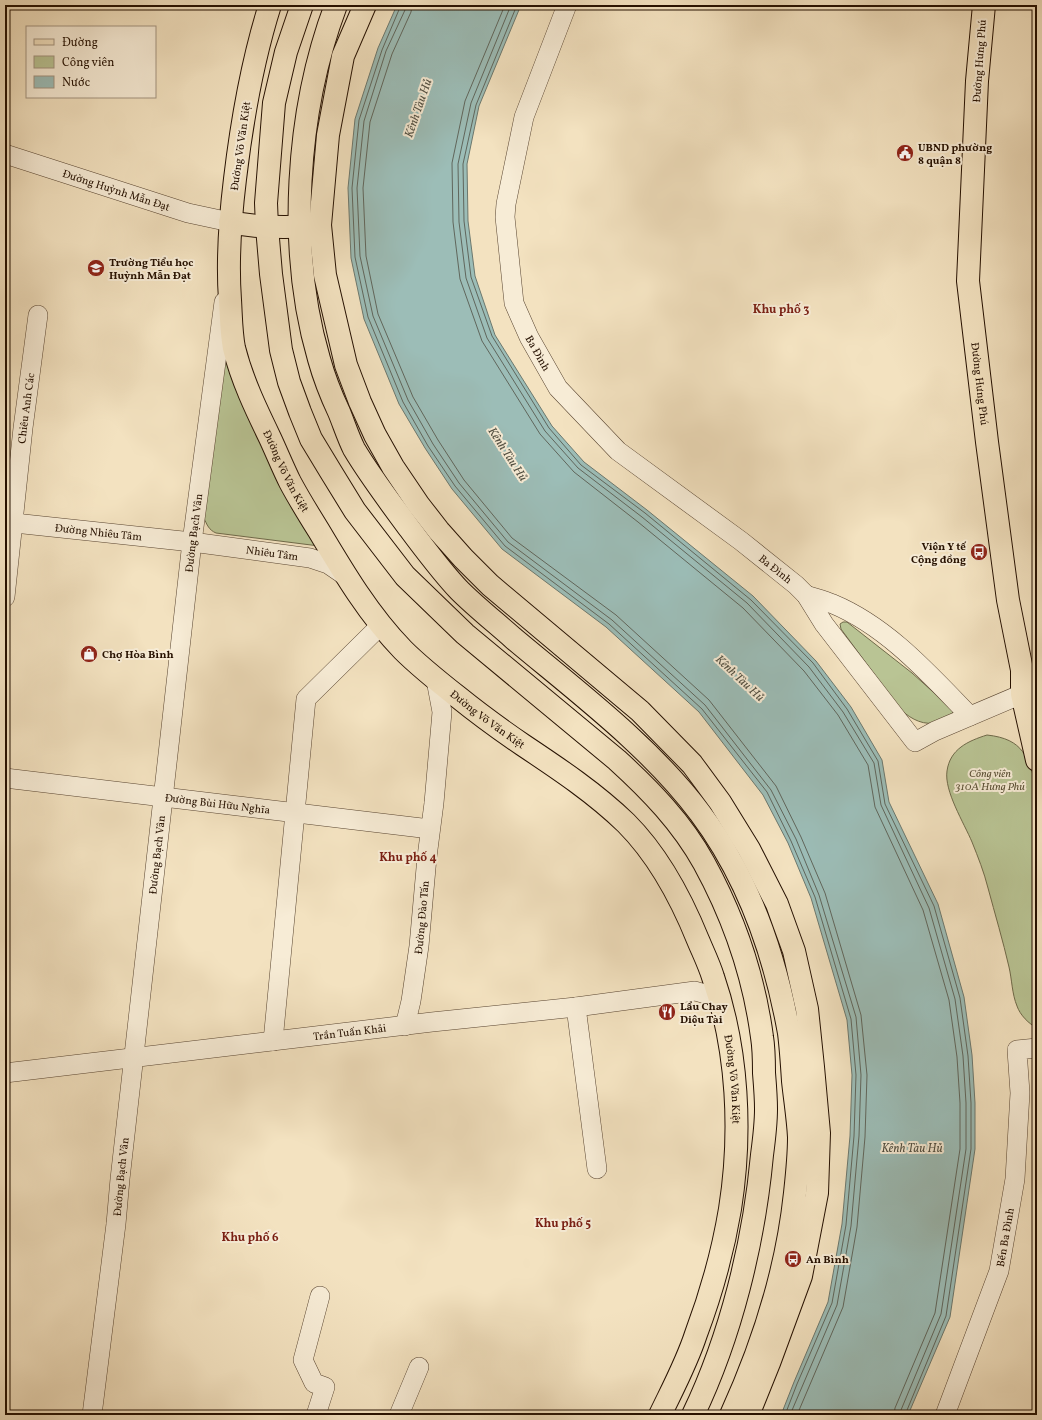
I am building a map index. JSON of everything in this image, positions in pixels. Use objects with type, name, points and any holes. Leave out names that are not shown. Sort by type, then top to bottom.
[{"type":"main road","name":"Đường Võ Văn Kiệt","points":[[270,5],[248,89],[230,222],[228,271],[234,347],[248,392],[289,480],[307,513],[347,577],[381,625],[403,650],[436,680],[498,728],[602,800],[630,828],[652,854],[669,881],[689,919],[713,976],[727,1027],[732,1059],[736,1111],[735,1159],[730,1208],[721,1253],[695,1337],[660,1415]]},
{"type":"main road","points":[[302,5],[286,52],[274,103],[266,203],[271,274],[281,350],[289,382],[311,438],[355,511],[405,576],[466,634],[617,760],[659,801],[683,831],[703,862],[728,912],[751,980],[762,1038],[766,1110],[758,1196],[746,1260],[732,1312],[713,1370],[693,1415]]},
{"type":"main road","points":[[336,5],[320,57],[310,102],[304,147],[299,227],[302,274],[319,358],[330,391],[353,447],[387,500],[428,554],[459,590],[500,627],[631,738],[679,787],[701,814],[721,845],[748,894],[767,943],[780,990],[789,1038],[799,1140],[795,1195],[785,1255],[767,1323],[731,1415]]},
{"type":"main road","points":[[365,5],[343,56],[328,135],[320,225],[325,275],[346,366],[360,402],[375,435],[393,467],[418,504],[439,531],[490,585],[640,711],[692,764],[720,802],[749,849],[777,904],[794,951],[807,1009],[813,1066],[819,1133],[817,1193],[801,1276],[770,1363],[748,1415]]},
{"type":"main road","name":"Đường Hưng Phú","points":[[984,5],[977,81],[968,281],[1008,600],[1022,670],[1022,694],[1037,760]]},
{"type":"main road","points":[[230,222],[267,227],[299,227],[320,225]]},
{"type":"street","name":"Ba Đình","points":[[567,5],[524,118],[506,204],[505,218],[514,303],[530,337],[558,388],[618,452],[741,541],[806,595],[824,624],[914,742],[970,716],[935,680],[893,642],[863,620],[833,604],[806,595]]},
{"type":"street","name":"Đường Huỳnh Mẫn Đạt","points":[[5,154],[188,213],[230,222]]},
{"type":"street","name":"Đường Bạch Vân","points":[[92,1415],[116,1224],[192,542],[228,271]]},
{"type":"street","name":"Chiêu Anh Các","points":[[5,597],[9,522],[38,315]]},
{"type":"street","name":"Đường Nhiêu Tâm","points":[[9,522],[192,542]]},
{"type":"street","name":"Nhiêu Tâm","points":[[192,542],[310,558],[328,564],[347,577]]},
{"type":"street","points":[[273,1041],[306,699],[381,625]]},
{"type":"street","name":"Đường Đào Tấn","points":[[405,1026],[411,1001],[420,946],[442,712],[436,680]]},
{"type":"street","points":[[970,716],[1022,694]]},
{"type":"street","points":[[442,712],[465,702]]},
{"type":"street","name":"Đường Bùi Hữu Nghĩa","points":[[5,778],[430,829]]},
{"type":"street","points":[[695,991],[713,976]]},
{"type":"street","name":"Trần Tuấn Khải","points":[[5,1073],[576,1007],[695,991],[719,998]]},
{"type":"street","points":[[576,1007],[597,1169]]},
{"type":"street","name":"Bến Ba Đình","points":[[944,1415],[999,1271],[1015,1179],[1020,1093],[1017,1050],[1037,1048]]},
{"type":"street","points":[[316,1415],[325,1387],[314,1383],[303,1360],[320,1296]]},
{"type":"street","points":[[398,1415],[419,1367]]},
{"type":"green space","points":[[225,354],[319,546],[216,533],[210,529],[206,523],[204,518]]},
{"type":"green space","points":[[847,622],[912,673],[952,709],[953,714],[933,723],[923,723],[910,717],[902,711],[841,629],[840,624]]},
{"type":"green space","name":"Công viên 310A Hưng Phú","points":[[987,735],[999,737],[1017,745],[1027,759],[1037,789],[1037,1028],[1025,1019],[1017,1006],[1007,957],[985,876],[972,842],[951,797],[947,779],[949,763],[956,752],[967,743]]},
{"type":"water","name":"Kênh Tàu Hủ","points":[[397,5],[521,5],[479,106],[467,164],[468,221],[475,276],[495,335],[552,426],[584,462],[647,510],[753,596],[816,661],[851,707],[882,760],[889,802],[938,904],[964,997],[972,1055],[975,1103],[975,1149],[950,1317],[908,1415],[781,1415],[828,1302],[842,1224],[850,1136],[852,1075],[847,1020],[811,898],[788,843],[763,795],[699,712],[606,627],[502,549],[452,489],[425,448],[399,404],[364,319],[351,258],[348,188],[355,119],[378,48]]},
{"type":"place","name":"UBND phường 8 quận 8","points":[[905,153]]},
{"type":"place","name":"Trường Tiểu học Huỳnh Mẫn Đạt","points":[[96,268]]},
{"type":"place","name":"Viện Y tế Cộng đồng","points":[[979,552]]},
{"type":"place","name":"Chợ Hòa Bình","points":[[89,654]]},
{"type":"place","name":"Lẩu Chay Diệu Tài","points":[[667,1012]]},
{"type":"place","name":"An Bình","points":[[793,1259]]},
{"type":"district","name":"Khu phố 3","points":[[781,309]]},
{"type":"district","name":"Khu phố 4","points":[[408,857]]},
{"type":"district","name":"Khu phố 5","points":[[563,1223]]},
{"type":"district","name":"Khu phố 6","points":[[250,1237]]}]
